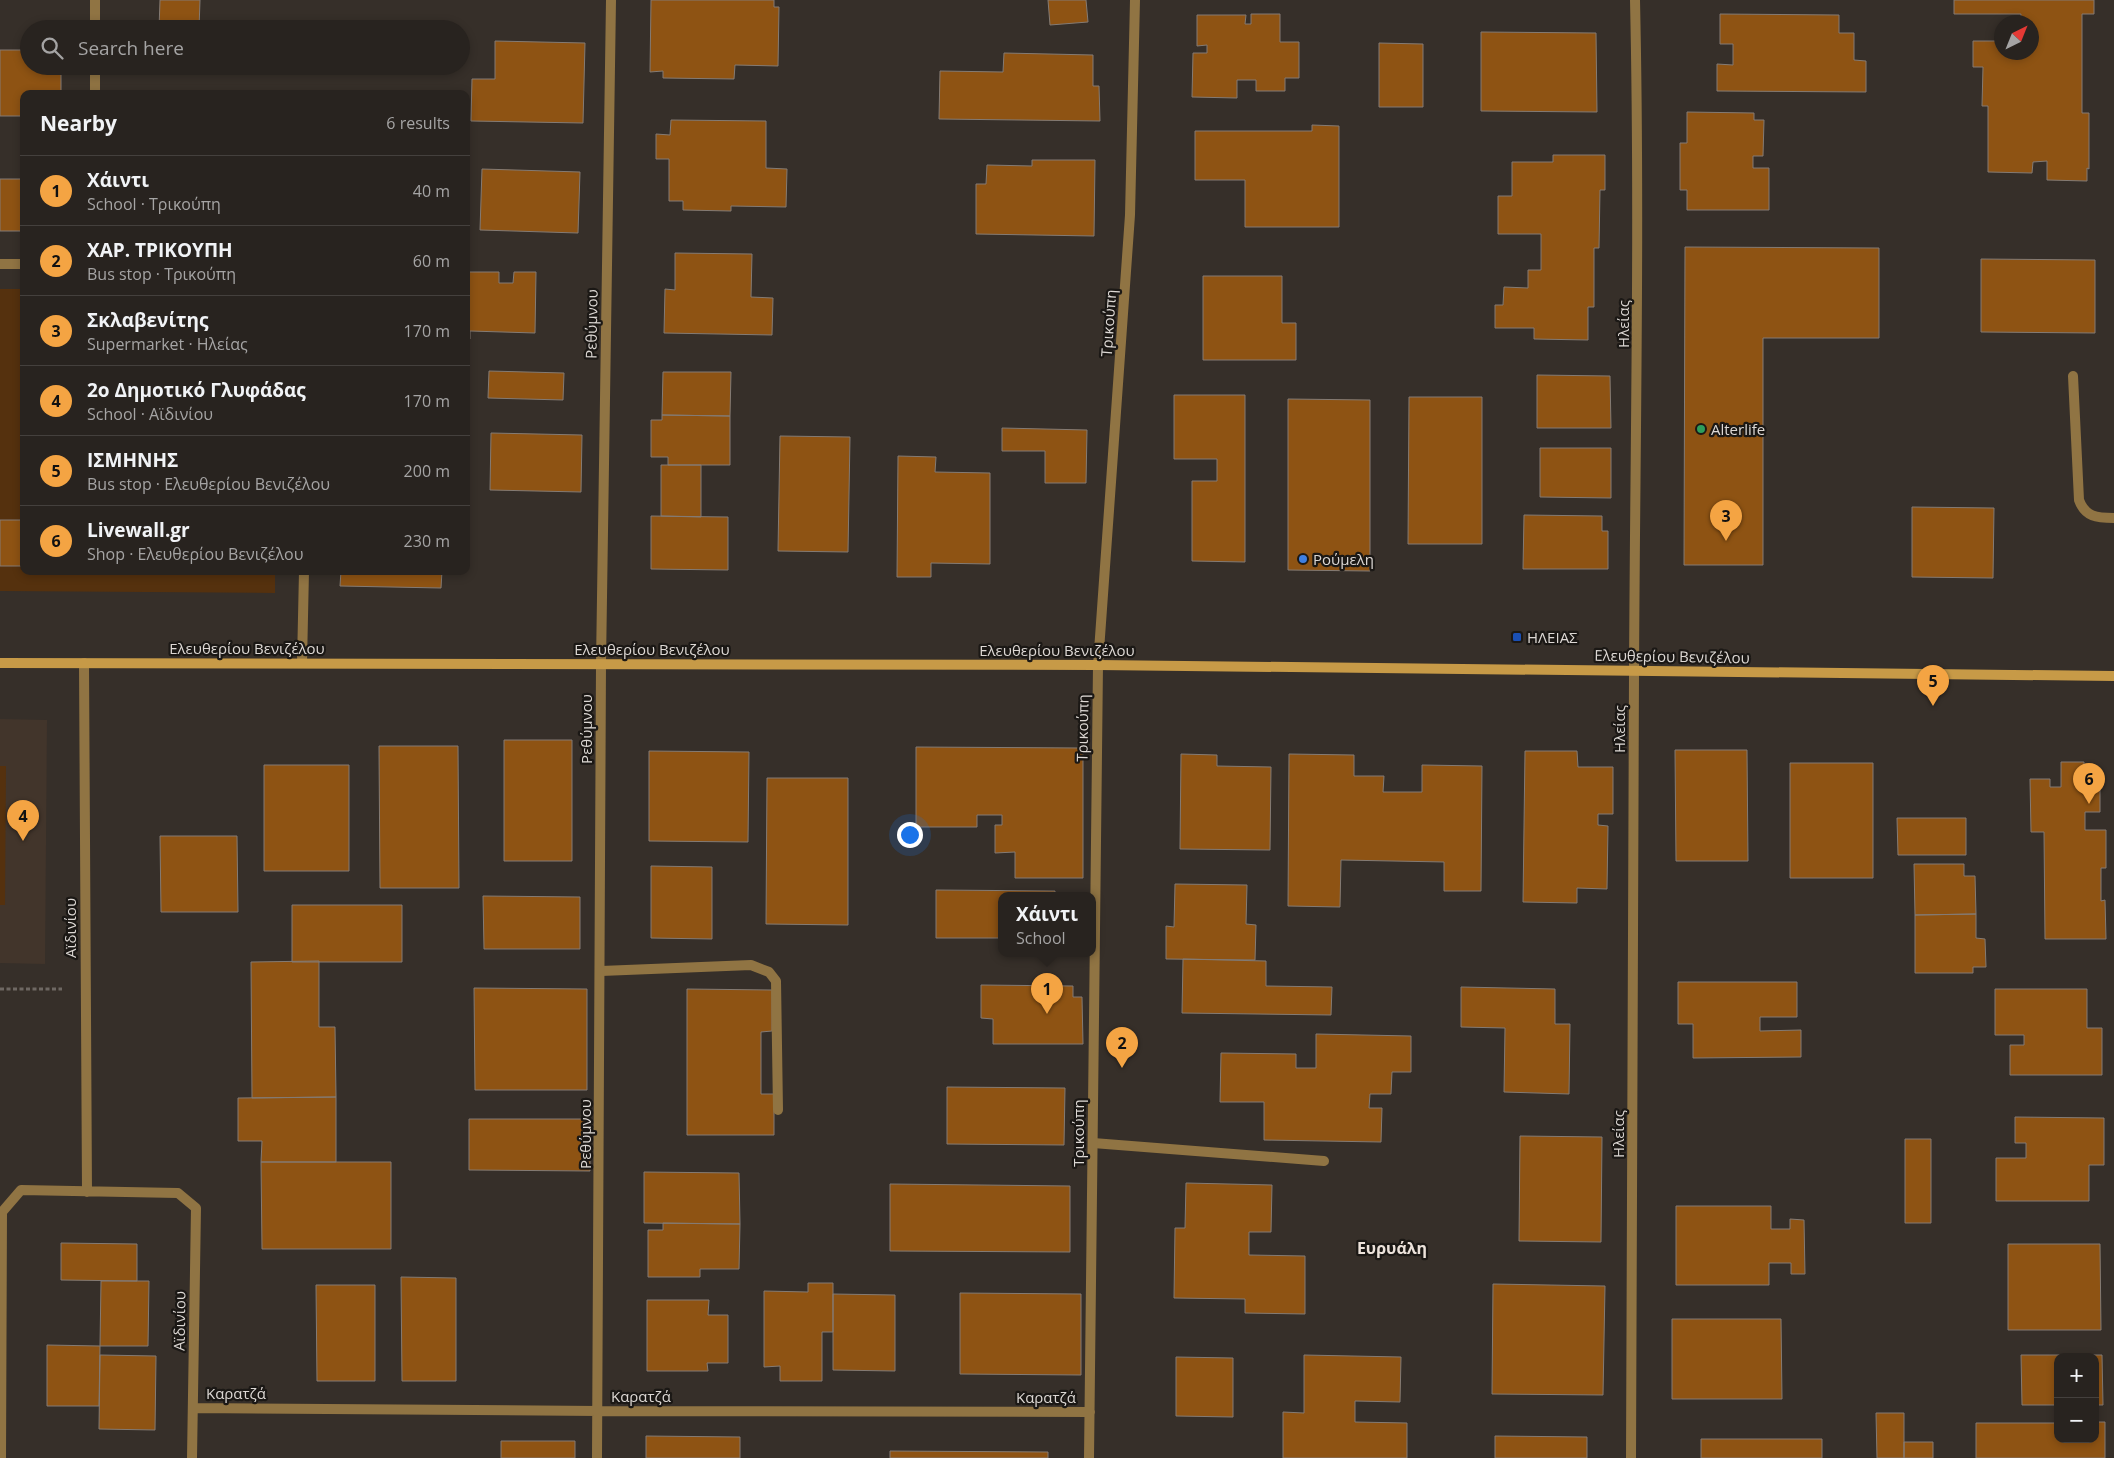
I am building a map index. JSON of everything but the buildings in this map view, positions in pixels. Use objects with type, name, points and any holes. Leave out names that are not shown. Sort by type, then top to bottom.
[{"type":"street","points":[[95,0],[95,20]]},
{"type":"street","name":"Ρεθύμνου","points":[[598,1458],[600,664],[611,0]]},
{"type":"street","name":"Τρικούπη","points":[[1096,892],[1098,664],[1130,215],[1135,0]]},
{"type":"street","name":"Ηλείας","points":[[1632,1458],[1634,671],[1638,184],[1635,0]]},
{"type":"street","points":[[95,75],[95,90]]},
{"type":"street","points":[[0,264],[20,264]]},
{"type":"street","points":[[2073,376],[2079,500],[2082,508],[2090,515],[2099,518],[2114,518]]},
{"type":"street","points":[[302,663],[304,575]]},
{"type":"street","name":"Ελευθερίου Βενιζέλου","points":[[0,663],[1098,664],[2114,676]]},
{"type":"street","name":"Αϊδινίου","points":[[84,663],[87,1192]]},
{"type":"street","name":"Τρικούπη","points":[[1089,1458],[1095,957]]},
{"type":"street","points":[[600,972],[751,966],[769,972],[776,981],[778,1110]]},
{"type":"street","points":[[1093,1143],[1324,1161]]},
{"type":"street","name":"Αϊδινίου","points":[[1,1458],[2,1212],[21,1190],[178,1193],[196,1208],[192,1458]]},
{"type":"street","name":"Καρατζά","points":[[193,1408],[1090,1412]]},
{"type":"path","points":[[0,989],[86,989]]},
{"type":"shaded area","points":[[0,289],[20,289],[20,575],[275,575],[275,593],[0,591]]},
{"type":"shaded area","points":[[0,719],[47,720],[45,964],[0,963]]},
{"type":"shaded area","points":[[0,766],[6,766],[5,905],[0,905]]},
{"type":"place","name":"Alterlife","points":[[1701,429]]},
{"type":"place","name":"Σκλαβενίτης","points":[[1726,541]]},
{"type":"place","name":"Ρούμελη","points":[[1303,559]]},
{"type":"place","name":"ΗΛΕΙΑΣ","points":[[1517,637]]},
{"type":"place","name":"ΙΣΜΗΝΗΣ","points":[[1933,706]]},
{"type":"place","name":"Livewall.gr","points":[[2089,804]]},
{"type":"place","name":"2ο Δημοτικό Γλυφάδας","points":[[23,841]]},
{"type":"place","name":"Χάιντι","points":[[1047,1014]]},
{"type":"place","name":"ΧΑΡ. ΤΡΙΚΟΥΠΗ","points":[[1122,1068]]},
{"type":"district","name":"Ευρυάλη","points":[[1392,1248]]}]
